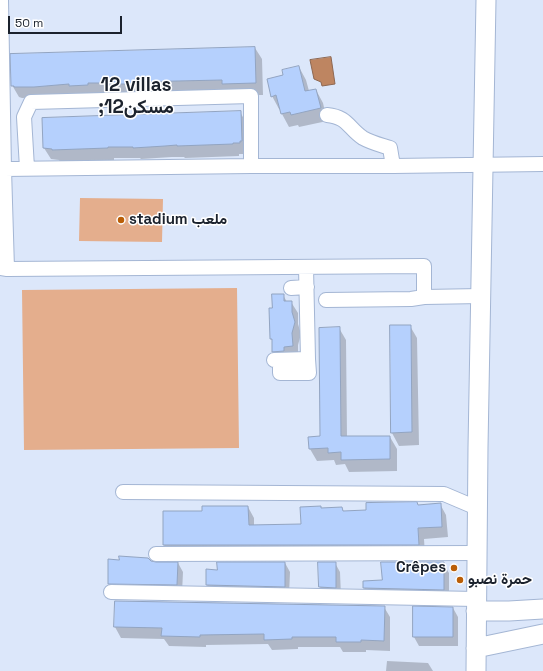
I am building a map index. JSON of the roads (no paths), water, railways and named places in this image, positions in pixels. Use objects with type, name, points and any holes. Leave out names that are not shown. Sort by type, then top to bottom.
[{"type":"main road","points":[[476,671],[477,508],[486,0]]},
{"type":"main road","points":[[476,605],[509,611],[543,609]]},
{"type":"main road","points":[[476,648],[543,634]]},
{"type":"street","points":[[1,0],[4,169],[3,269],[424,266],[424,297]]},
{"type":"street","points":[[27,168],[24,117],[32,102],[251,96],[251,166]]},
{"type":"street","points":[[327,115],[338,116],[371,143],[390,148],[393,166]]},
{"type":"street","points":[[4,169],[543,164]]},
{"type":"street","points":[[277,360],[304,360],[298,336],[308,336],[306,267]]},
{"type":"street","points":[[291,288],[307,287]]},
{"type":"street","points":[[326,300],[481,296]]},
{"type":"street","points":[[122,492],[444,494],[477,508]]},
{"type":"street","points":[[156,554],[477,553]]},
{"type":"street","points":[[111,592],[476,605]]},
{"type":"place","name":"stadium ملعب","points":[[121,220]]},
{"type":"place","name":"Crêpes","points":[[454,568]]},
{"type":"place","name":"حمرة نصبو","points":[[460,580]]},
{"type":"district","name":"12 villas ;12مسكن","points":[[136,97]]}]
